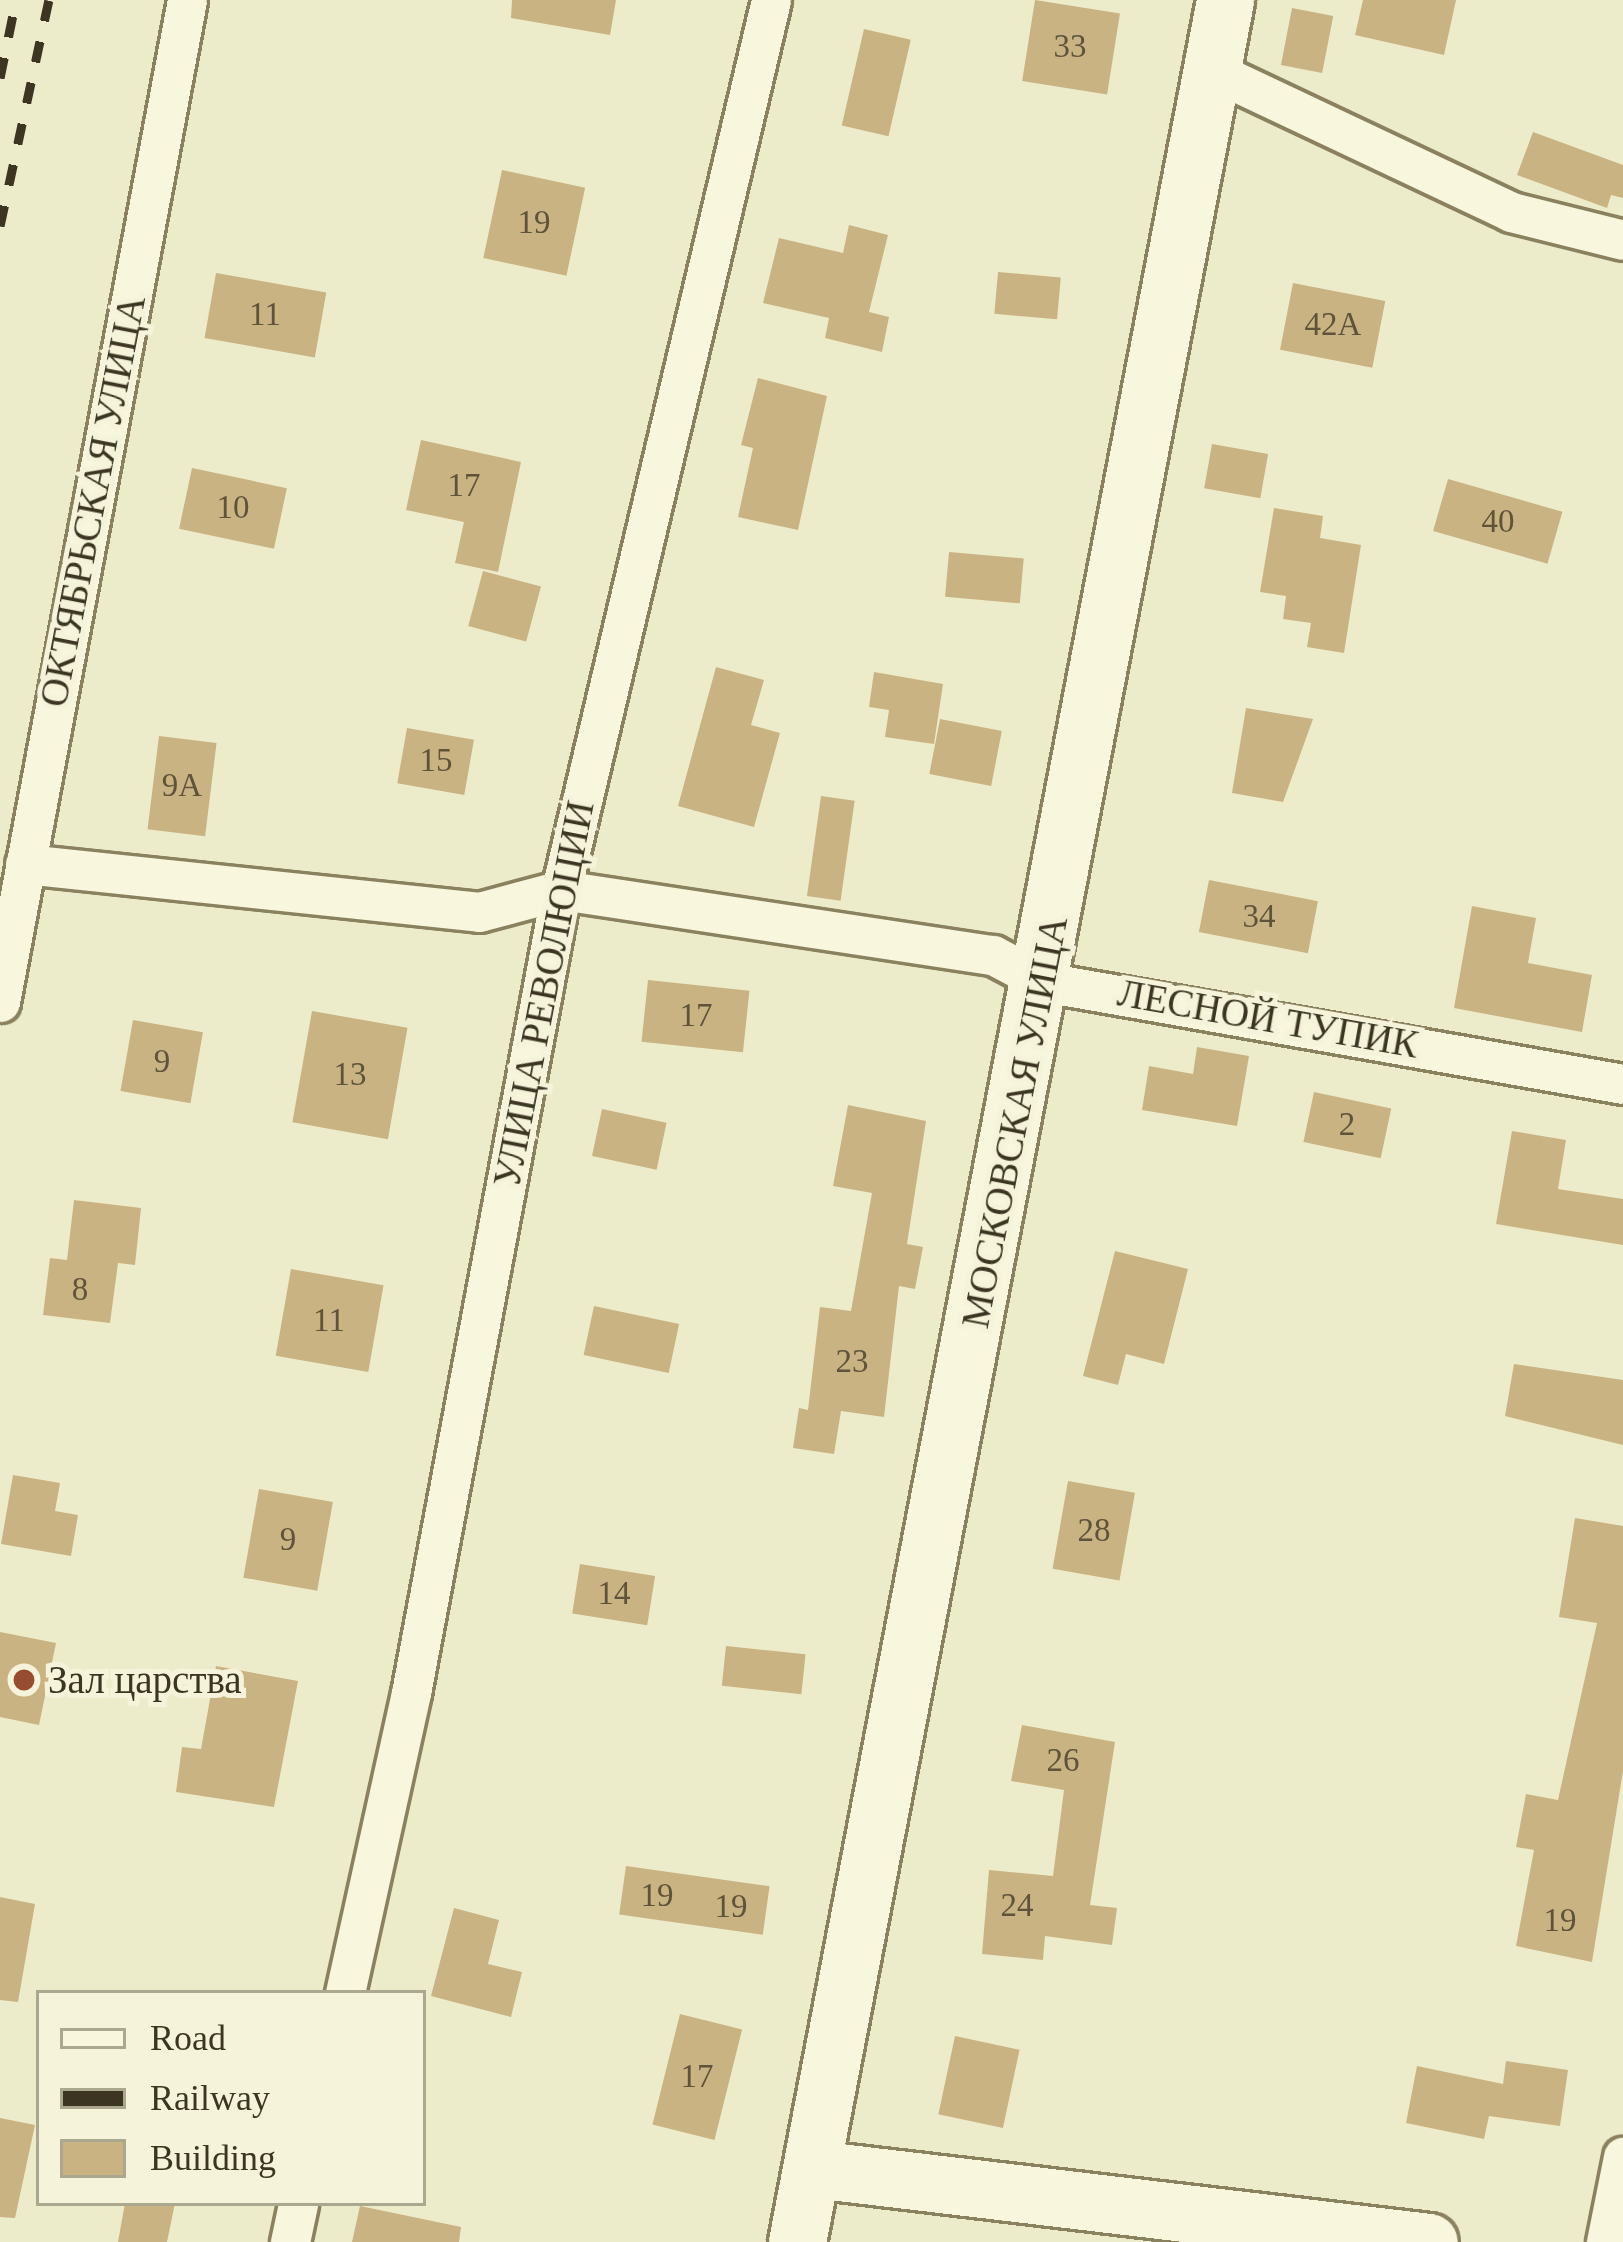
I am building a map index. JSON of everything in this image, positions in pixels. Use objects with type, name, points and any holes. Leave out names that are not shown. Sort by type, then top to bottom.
[{"type":"street","name":"ОКТЯБРЬСКАЯ УЛИЦА","points":[[0,1002],[188,0]]},
{"type":"street","name":"УЛИЦА РЕВОЛЮЦИИ","points":[[346,1990],[411,1693],[561,890],[771,0]]},
{"type":"street","name":"МОСКОВСКАЯ УЛИЦА","points":[[797,2242],[814,2169],[820,2095],[1044,982],[1225,0]]},
{"type":"street","points":[[1211,70],[1511,212],[1623,240]]},
{"type":"street","points":[[25,865],[479,912],[561,890]]},
{"type":"street","name":"ЛЕСНОЙ ТУПИК","points":[[561,890],[993,955],[1044,982],[1623,1084]]},
{"type":"street","points":[[1606,2242],[1623,2157]]},
{"type":"street","points":[[814,2169],[1429,2242]]},
{"type":"street","points":[[290,2242],[297,2206]]},
{"type":"building","points":[[512,0],[616,0],[610,35],[511,18]]},
{"type":"building","points":[[1035,0],[1120,13],[1107,94],[1022,81]]},
{"type":"building","points":[[1363,0],[1456,0],[1444,55],[1355,35]]},
{"type":"building","points":[[1292,8],[1333,16],[1322,73],[1281,65]]},
{"type":"building","points":[[864,29],[911,40],[888,136],[842,125]]},
{"type":"building","points":[[1533,132],[1623,165],[1623,198],[1611,195],[1607,208],[1517,175]]},
{"type":"building","points":[[502,170],[585,188],[566,276],[483,258]]},
{"type":"building","points":[[849,225],[888,235],[869,312],[889,317],[882,352],[825,338],[829,318],[763,303],[779,238],[843,253]]},
{"type":"building","points":[[998,272],[1061,277],[1057,319],[994,314]]},
{"type":"building","points":[[216,273],[326,292],[315,357],[205,338]]},
{"type":"building","points":[[1293,283],[1385,301],[1372,368],[1280,350]]},
{"type":"building","points":[[758,378],[827,396],[798,530],[738,517],[753,448],[741,445]]},
{"type":"building","points":[[421,440],[521,462],[498,572],[455,563],[464,522],[406,510]]},
{"type":"building","points":[[1212,444],[1268,454],[1260,498],[1204,488]]},
{"type":"building","points":[[192,468],[287,488],[274,549],[179,529]]},
{"type":"building","points":[[1448,479],[1562,512],[1548,564],[1433,531]]},
{"type":"building","points":[[1274,508],[1323,516],[1320,538],[1361,545],[1344,653],[1307,647],[1311,623],[1283,619],[1286,596],[1260,592]]},
{"type":"building","points":[[949,552],[1024,559],[1020,603],[945,597]]},
{"type":"building","points":[[483,571],[541,587],[526,642],[468,626]]},
{"type":"building","points":[[716,667],[764,680],[751,725],[780,733],[754,827],[678,806]]},
{"type":"building","points":[[874,672],[943,684],[934,744],[885,737],[889,710],[869,707]]},
{"type":"building","points":[[1246,708],[1313,719],[1283,802],[1232,793]]},
{"type":"building","points":[[940,719],[1002,731],[991,786],[929,774]]},
{"type":"building","points":[[407,728],[474,740],[464,795],[397,783]]},
{"type":"building","points":[[159,736],[217,743],[205,836],[148,829]]},
{"type":"building","points":[[821,796],[855,801],[841,901],[807,896]]},
{"type":"building","points":[[1209,880],[1318,901],[1308,953],[1199,932]]},
{"type":"building","points":[[1472,906],[1536,918],[1528,963],[1592,975],[1582,1032],[1454,1008]]},
{"type":"building","points":[[648,980],[749,991],[743,1052],[642,1042]]},
{"type":"building","points":[[312,1011],[408,1028],[388,1139],[292,1122]]},
{"type":"building","points":[[133,1020],[203,1032],[190,1103],[120,1091]]},
{"type":"building","points":[[1197,1047],[1249,1056],[1237,1126],[1142,1110],[1149,1066],[1193,1074]]},
{"type":"building","points":[[1314,1092],[1391,1108],[1381,1158],[1303,1142]]},
{"type":"building","points":[[848,1105],[926,1121],[907,1244],[923,1247],[915,1289],[899,1286],[884,1417],[841,1411],[834,1454],[793,1448],[799,1408],[808,1410],[820,1307],[851,1311],[872,1193],[833,1186]]},
{"type":"building","points":[[602,1109],[667,1123],[657,1170],[592,1156]]},
{"type":"building","points":[[1512,1131],[1566,1140],[1558,1189],[1623,1199],[1623,1245],[1496,1224]]},
{"type":"building","points":[[74,1200],[141,1208],[135,1265],[118,1263],[110,1323],[43,1315],[50,1258],[67,1260]]},
{"type":"building","points":[[1115,1251],[1188,1269],[1164,1364],[1126,1354],[1118,1385],[1083,1376]]},
{"type":"building","points":[[291,1269],[384,1285],[368,1372],[276,1356]]},
{"type":"building","points":[[594,1306],[679,1324],[669,1373],[584,1355]]},
{"type":"building","points":[[1514,1364],[1623,1380],[1623,1445],[1505,1416]]},
{"type":"building","points":[[13,1475],[60,1483],[55,1511],[78,1515],[71,1556],[1,1544]]},
{"type":"building","points":[[1068,1481],[1135,1493],[1120,1580],[1053,1569]]},
{"type":"building","points":[[259,1489],[333,1502],[317,1591],[243,1578]]},
{"type":"building","points":[[1575,1518],[1623,1526],[1623,1771],[1592,1962],[1516,1946],[1534,1850],[1516,1847],[1526,1794],[1558,1800],[1597,1623],[1559,1617]]},
{"type":"building","points":[[580,1564],[655,1576],[647,1625],[572,1613]]},
{"type":"building","name":"Зал царства","points":[[0,1632],[56,1643],[39,1725],[0,1717]]},
{"type":"building","points":[[726,1646],[806,1654],[801,1694],[722,1686]]},
{"type":"building","points":[[216,1666],[298,1681],[274,1807],[176,1792],[182,1747],[201,1749]]},
{"type":"building","points":[[1022,1725],[1115,1742],[1090,1905],[1117,1908],[1112,1945],[1045,1936],[1043,1960],[982,1954],[989,1870],[1053,1876],[1064,1790],[1011,1781]]},
{"type":"building","points":[[626,1866],[770,1886],[763,1935],[619,1915]]},
{"type":"building","points":[[0,1897],[35,1904],[18,2002],[0,2000]]},
{"type":"building","points":[[454,1908],[499,1920],[488,1964],[522,1972],[511,2017],[431,1996]]},
{"type":"building","points":[[680,2014],[742,2029],[715,2140],[652,2125]]},
{"type":"building","points":[[955,2036],[1020,2050],[1003,2128],[938,2114]]},
{"type":"building","points":[[1506,2061],[1568,2070],[1560,2126],[1489,2116],[1484,2139],[1406,2123],[1417,2066],[1503,2084]]},
{"type":"building","points":[[0,2118],[35,2125],[15,2218],[0,2217]]},
{"type":"building","points":[[124,2206],[174,2206],[167,2242],[118,2242]]},
{"type":"building","points":[[360,2206],[461,2227],[459,2242],[352,2242]]},
{"type":"railway","points":[[0,78],[16,0]]},
{"type":"railway","points":[[0,226],[49,0]]},
{"type":"place","name":"Зал царства","points":[[24,1680]]}]
